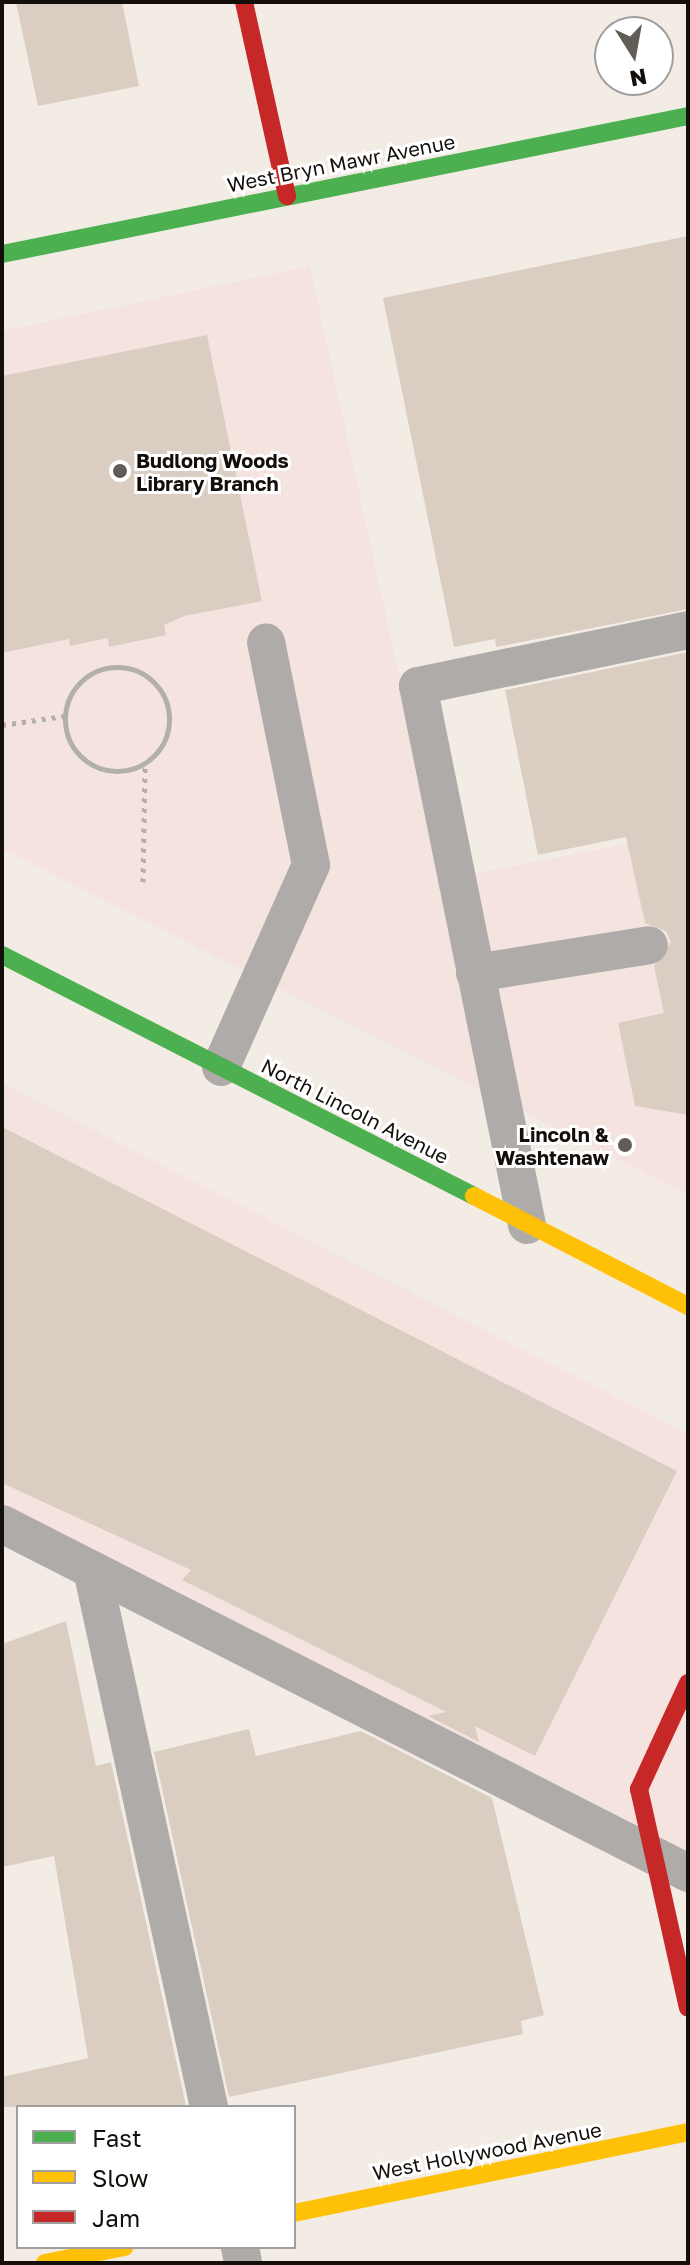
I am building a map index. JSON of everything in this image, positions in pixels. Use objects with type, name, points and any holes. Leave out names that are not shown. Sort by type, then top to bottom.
[{"type":"street","points":[[244,2],[287,196]]},
{"type":"street","name":"West Bryn Mawr Avenue","points":[[2,254],[688,116]]},
{"type":"street","name":"North Lincoln Avenue","points":[[2,955],[688,1306]]},
{"type":"street","points":[[688,1683],[639,1789],[672,1865],[688,2008]]},
{"type":"street","name":"West Hollywood Avenue","points":[[296,2213],[688,2132]]},
{"type":"street","points":[[45,2263],[114,2249]]},
{"type":"lane","points":[[527,1225],[418,686],[688,630]]},
{"type":"lane","points":[[221,1067],[311,865],[266,642]]},
{"type":"lane","points":[[475,973],[649,945]]},
{"type":"lane","points":[[2,1524],[672,1865]]},
{"type":"lane","points":[[92,1570],[209,2105]]},
{"type":"path","points":[[143,882],[145,764],[170,721],[149,677],[134,669],[99,669],[72,690],[64,716],[69,742],[94,767],[145,764]]},
{"type":"path","points":[[2,725],[64,716]]},
{"type":"shaded area","points":[[310,266],[402,689],[457,877],[688,832],[688,1195],[2,849],[2,331]]},
{"type":"shaded area","points":[[2,1083],[688,1434],[688,1873],[2,1524]]},
{"type":"building","points":[[16,2],[122,2],[139,86],[38,106]]},
{"type":"building","points":[[688,236],[688,609],[496,647],[495,639],[454,647],[383,298]]},
{"type":"building","name":"Budlong Woods Library Branch","points":[[207,335],[262,601],[184,616],[164,625],[166,635],[109,647],[108,638],[70,646],[69,639],[2,653],[2,376]]},
{"type":"building","points":[[688,652],[688,1115],[635,1106],[618,1023],[664,1013],[654,966],[671,942],[666,931],[645,923],[626,837],[538,855],[505,690]]},
{"type":"building","points":[[2,1127],[677,1471],[535,1756],[475,1726],[479,1742],[428,1716],[446,1712],[182,1580],[191,1570],[2,1483]]},
{"type":"building","points":[[66,1621],[96,1766],[111,1762],[186,2105],[2,2107],[2,2077],[88,2058],[54,1856],[2,1867],[2,1644]]},
{"type":"building","points":[[249,1729],[256,1756],[361,1731],[492,1798],[544,2015],[521,2021],[523,2034],[229,2097],[154,1752]]},
{"type":"traffic: fast","points":[[2,254],[688,116]]},
{"type":"traffic: fast","points":[[2,955],[474,1196]]},
{"type":"traffic: slow","points":[[474,1196],[688,1306]]},
{"type":"traffic: slow","points":[[296,2213],[688,2132]]},
{"type":"traffic: slow","points":[[45,2263],[114,2249]]},
{"type":"traffic: jam","points":[[244,2],[287,196]]},
{"type":"traffic: jam","points":[[688,1683],[639,1789],[688,2008]]},
{"type":"place","name":"Budlong Woods Library Branch","points":[[120,471]]},
{"type":"place","name":"Lincoln & Washtenaw","points":[[625,1145]]}]
